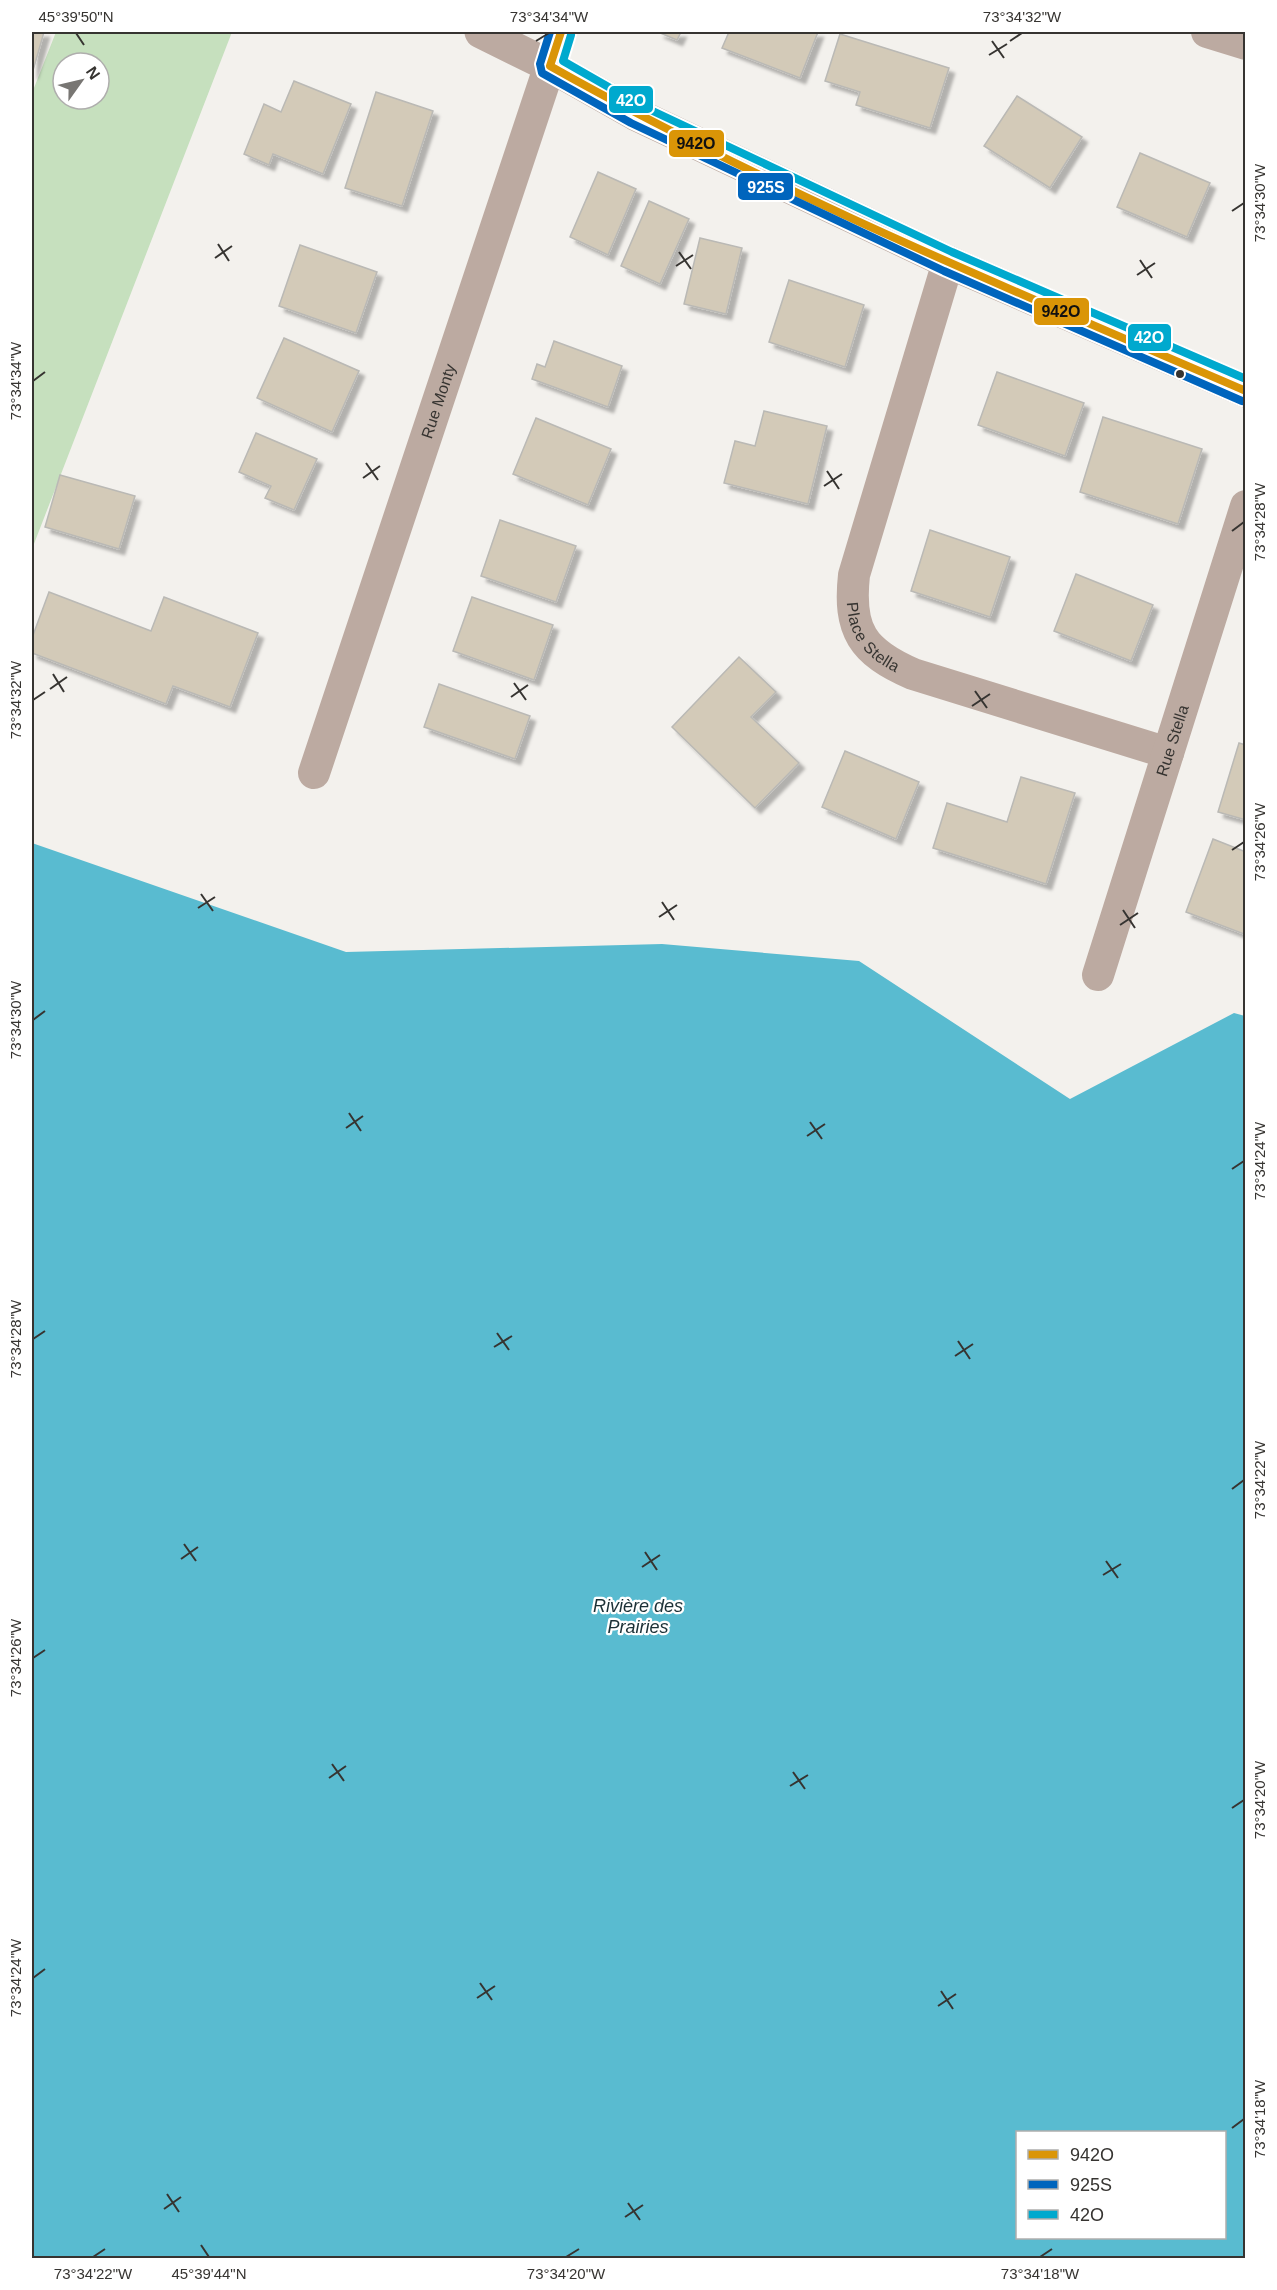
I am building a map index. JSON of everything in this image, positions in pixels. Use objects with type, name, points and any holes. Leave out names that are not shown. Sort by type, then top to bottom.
[{"type":"street","points":[[481,32],[550,66],[635,114],[948,262],[1245,392]]},
{"type":"street","name":"Rue Monty","points":[[314,773],[561,32]]},
{"type":"street","points":[[1207,32],[1245,44]]},
{"type":"street","name":"Place Stella","points":[[948,262],[854,575],[851,603],[856,630],[870,647],[891,665],[913,674],[1168,753]]},
{"type":"street","name":"Rue Stella","points":[[1098,975],[1245,506]]},
{"type":"green space","points":[[56,32],[232,32],[32,549],[32,93]]},
{"type":"water","name":"Rivière des Prairies","points":[[32,843],[346,952],[662,944],[859,961],[1070,1099],[1234,1013],[1245,1016],[1245,2258],[32,2258]]},
{"type":"building","points":[[32,32],[44,32],[32,74]]},
{"type":"building","points":[[658,32],[681,32],[677,40]]},
{"type":"building","points":[[729,32],[818,32],[800,78],[722,48]]},
{"type":"building","points":[[840,34],[949,68],[930,128],[856,105],[860,92],[825,81]]},
{"type":"building","points":[[294,81],[351,104],[323,174],[273,154],[269,165],[244,154],[264,104],[281,112]]},
{"type":"building","points":[[376,92],[433,111],[402,206],[345,188]]},
{"type":"building","points":[[1017,96],[1082,137],[1050,188],[984,146]]},
{"type":"building","points":[[1140,153],[1210,183],[1187,237],[1117,207]]},
{"type":"building","points":[[598,172],[636,189],[608,255],[570,237]]},
{"type":"building","points":[[649,201],[689,219],[660,284],[621,266]]},
{"type":"building","points":[[700,238],[742,248],[726,314],[684,304]]},
{"type":"building","points":[[300,245],[377,272],[356,333],[279,306]]},
{"type":"building","points":[[789,280],[864,305],[845,367],[769,342]]},
{"type":"building","points":[[284,338],[359,371],[332,432],[257,398]]},
{"type":"building","points":[[554,341],[622,366],[608,407],[532,379],[537,364],[545,367]]},
{"type":"building","points":[[997,372],[1084,403],[1065,456],[978,425]]},
{"type":"building","points":[[764,411],[827,426],[808,504],[724,483],[735,441],[755,446]]},
{"type":"building","points":[[1103,417],[1202,449],[1178,524],[1080,492]]},
{"type":"building","points":[[536,418],[611,449],[588,505],[513,474]]},
{"type":"building","points":[[256,433],[317,459],[294,510],[265,498],[271,486],[239,472]]},
{"type":"building","points":[[60,475],[135,496],[119,549],[45,527]]},
{"type":"building","points":[[500,520],[576,546],[556,602],[481,576]]},
{"type":"building","points":[[930,530],[1010,557],[990,617],[911,591]]},
{"type":"building","points":[[1076,574],[1153,605],[1131,661],[1054,631]]},
{"type":"building","points":[[49,592],[151,631],[164,597],[258,633],[230,707],[173,686],[166,704],[32,653],[32,638]]},
{"type":"building","points":[[472,597],[553,625],[534,680],[453,651]]},
{"type":"building","points":[[739,657],[776,692],[751,717],[799,763],[755,808],[672,727]]},
{"type":"building","points":[[439,684],[530,716],[515,759],[424,727]]},
{"type":"building","points":[[1239,743],[1246,745],[1246,820],[1218,812]]},
{"type":"building","points":[[845,751],[919,782],[896,839],[822,807]]},
{"type":"building","points":[[1021,777],[1075,793],[1046,884],[933,848],[947,803],[1007,822]]},
{"type":"building","points":[[1213,839],[1246,852],[1244,934],[1186,912]]},
{"type":"transit line","name":"925S","points":[[550,32],[540,64],[542,73],[631,123],[944,271],[1242,401]]},
{"type":"transit line","name":"942O","points":[[561,32],[550,66],[634,112],[894,238],[1246,391]]},
{"type":"transit line","name":"42O","points":[[571,35],[563,61],[640,105],[952,252],[1246,379]]}]
